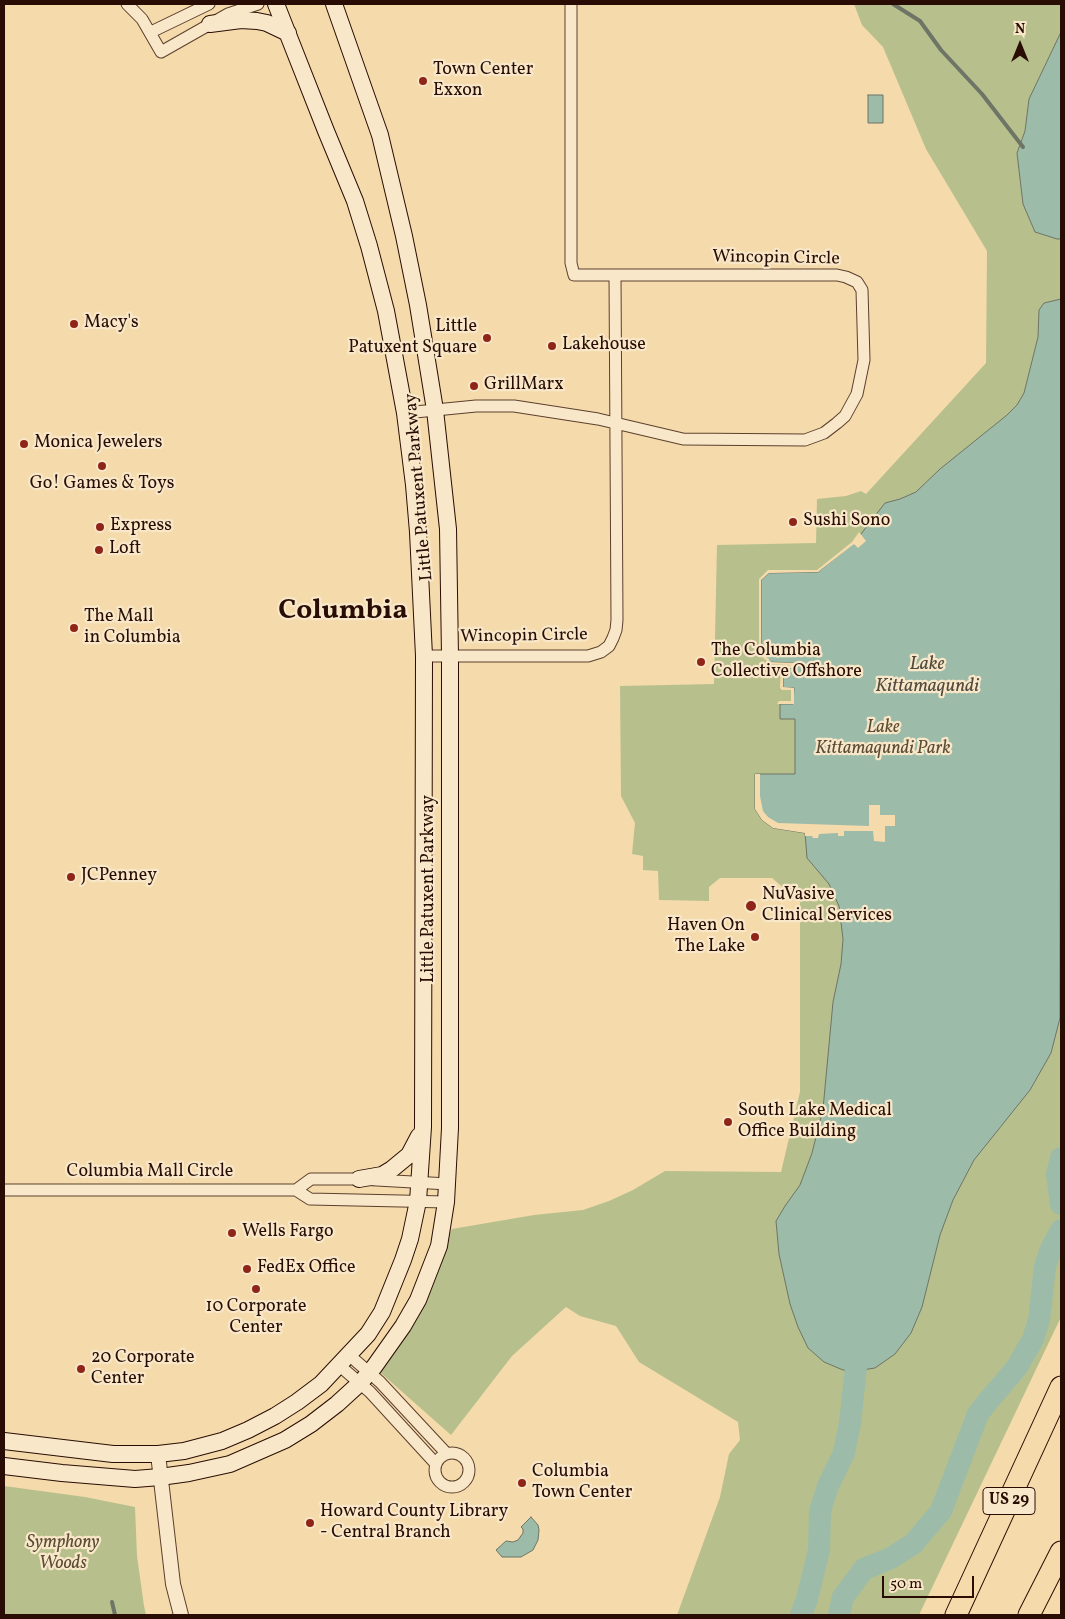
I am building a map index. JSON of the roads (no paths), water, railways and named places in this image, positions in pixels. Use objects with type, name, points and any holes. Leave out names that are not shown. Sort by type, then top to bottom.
[{"type":"highway","name":"US 29","points":[[956,1615],[1061,1387]]},
{"type":"highway","points":[[1030,1615],[1061,1552]]},
{"type":"main road","name":"Little Patuxent Parkway","points":[[4,1441],[114,1454],[158,1454],[184,1451],[222,1441],[248,1430],[297,1402],[321,1384],[345,1360],[368,1334],[382,1312],[410,1240],[418,1200],[423,1127],[424,656],[418,532],[405,413],[386,311],[355,201],[276,4]]},
{"type":"main road","name":"Little Patuxent Parkway","points":[[4,1466],[135,1479],[160,1477],[230,1464],[285,1440],[337,1404],[364,1378],[403,1326],[418,1300],[439,1246],[448,1184],[450,1128],[450,656],[448,529],[435,410],[418,306],[391,178],[378,127],[334,4]]},
{"type":"main road","points":[[210,24],[241,20],[256,21],[267,23],[288,33]]},
{"type":"main road","points":[[359,1179],[382,1175],[402,1162],[409,1155],[423,1127]]},
{"type":"street","points":[[127,4],[142,19],[161,52],[228,14],[258,4]]},
{"type":"street","points":[[151,32],[209,4]]},
{"type":"street","name":"Wincopin Circle","points":[[405,413],[496,405],[514,406],[598,419],[683,438],[805,440],[830,430],[844,416],[857,394],[864,360],[862,290],[857,282],[846,277],[837,275],[574,275],[571,263],[571,4]]},
{"type":"street","name":"Wincopin Circle","points":[[424,656],[588,656],[601,652],[608,646],[616,630],[617,620],[615,275]]},
{"type":"street","name":"Columbia Mall Circle","points":[[296,1190],[310,1179],[419,1181],[448,1184]]},
{"type":"street","name":"Columbia Mall Circle","points":[[4,1190],[296,1190],[310,1199],[446,1202]]},
{"type":"street","points":[[345,1360],[447,1454]]},
{"type":"street","points":[[364,1378],[436,1464],[437,1477],[445,1485],[453,1487],[460,1485],[469,1474],[468,1462],[459,1455],[447,1454],[439,1459],[436,1464]]},
{"type":"street","points":[[158,1454],[173,1584],[181,1615]]},
{"type":"water","points":[[1061,32],[1061,239],[1057,239],[1035,232],[1023,204],[1017,153],[1025,131],[1029,99]]},
{"type":"water","points":[[868,95],[883,95],[883,123],[868,123]]},
{"type":"water","name":"Lake Kittamaqundi","points":[[1061,299],[1060,1018],[1051,1053],[1030,1090],[974,1160],[953,1200],[940,1235],[922,1307],[911,1333],[895,1354],[875,1368],[856,1371],[843,1370],[824,1362],[808,1348],[790,1304],[779,1254],[776,1221],[800,1185],[812,1153],[823,1109],[833,1002],[841,964],[843,939],[839,906],[829,884],[807,858],[805,833],[773,828],[762,820],[755,809],[755,774],[795,774],[795,719],[780,719],[780,704],[793,704],[794,688],[783,688],[783,668],[793,668],[793,663],[769,662],[761,654],[761,580],[769,573],[818,572],[854,543],[885,503],[916,492],[940,469],[1007,415],[1017,405],[1024,393],[1038,337],[1039,310],[1044,303]]},
{"type":"water","points":[[531,1517],[538,1525],[539,1530],[538,1540],[533,1550],[521,1557],[502,1557],[496,1550],[506,1541],[513,1542],[518,1540],[523,1533],[521,1527]]},
{"type":"waterway","points":[[893,4],[920,21],[941,50],[982,94],[1023,147]]},
{"type":"waterway","points":[[1061,1158],[1057,1174],[1061,1204]]},
{"type":"waterway","points":[[1057,1174],[1061,1171]]},
{"type":"waterway","points":[[839,1615],[843,1597],[864,1569],[891,1558],[913,1544],[941,1511],[978,1414],[1017,1367],[1033,1339],[1039,1320],[1045,1266],[1061,1230]]},
{"type":"waterway","points":[[801,1615],[807,1599],[819,1550],[820,1511],[828,1486],[844,1453],[850,1423],[859,1340]]},
{"type":"waterway","points":[[112,1602],[115,1615]]},
{"type":"place","name":"Town Center Exxon","points":[[423,81]]},
{"type":"place","name":"Macy's","points":[[74,324]]},
{"type":"place","name":"Little Patuxent Square","points":[[487,338]]},
{"type":"place","name":"Lakehouse","points":[[552,346]]},
{"type":"place","name":"GrillMarx","points":[[474,386]]},
{"type":"place","name":"Monica Jewelers","points":[[24,444]]},
{"type":"place","name":"Go! Games & Toys","points":[[102,466]]},
{"type":"place","name":"Sushi Sono","points":[[793,522]]},
{"type":"place","name":"Express","points":[[100,527]]},
{"type":"place","name":"Loft","points":[[99,550]]},
{"type":"place","name":"The Mall in Columbia","points":[[74,628]]},
{"type":"place","name":"The Columbia Collective Offshore","points":[[701,662]]},
{"type":"place","name":"JCPenney","points":[[71,877]]},
{"type":"place","name":"NuVasive Clinical Services","points":[[751,906]]},
{"type":"place","name":"Haven On The Lake","points":[[755,937]]},
{"type":"place","name":"South Lake Medical Office Building","points":[[728,1122]]},
{"type":"place","name":"Wells Fargo","points":[[232,1233]]},
{"type":"place","name":"FedEx Office","points":[[247,1269]]},
{"type":"place","name":"10 Corporate Center","points":[[256,1289]]},
{"type":"place","name":"20 Corporate Center","points":[[81,1369]]},
{"type":"place","name":"Columbia Town Center","points":[[522,1483]]},
{"type":"place","name":"Howard County Library - Central Branch","points":[[310,1523]]},
{"type":"district","name":"Columbia","points":[[343,613]]},
{"type":"park label","name":"Lake Kittamaqundi Park","points":[[883,740]]},
{"type":"park label","name":"Symphony Woods","points":[[63,1554]]}]
